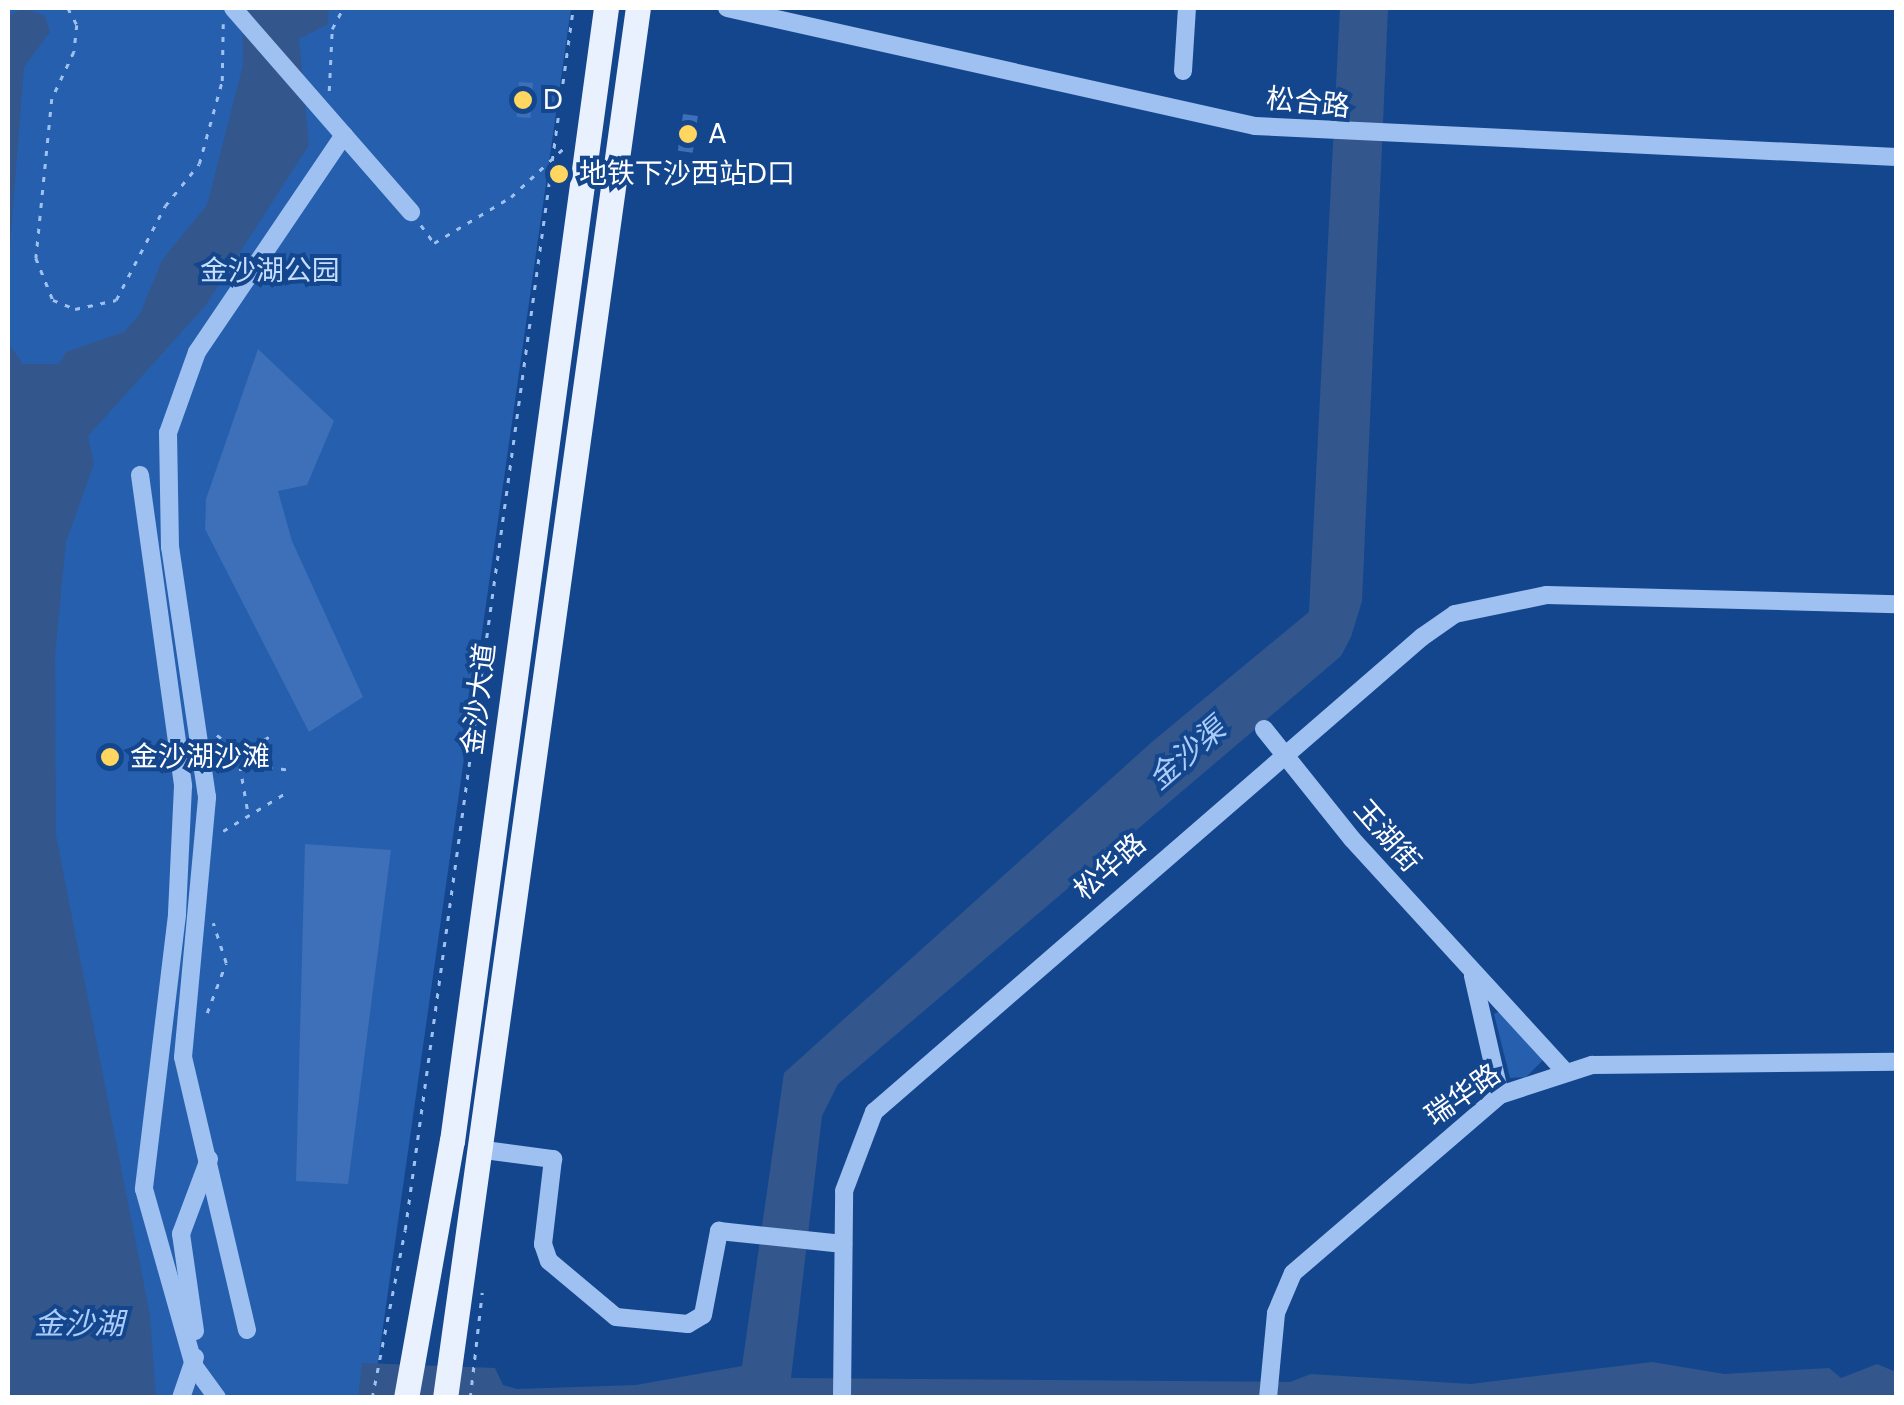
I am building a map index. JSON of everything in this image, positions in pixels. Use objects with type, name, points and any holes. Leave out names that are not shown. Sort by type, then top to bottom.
[{"type":"main road","name":"金沙大道","points":[[406,1398],[452,1141],[606,8]]},
{"type":"main road","name":"金沙大道","points":[[445,1398],[465,1338],[476,1148],[638,8]]},
{"type":"street","name":"松合路","points":[[726,8],[1139,102],[1320,132],[1896,157]]},
{"type":"street","points":[[1183,71],[1187,8]]},
{"type":"street","points":[[231,9],[314,98],[411,212]]},
{"type":"street","points":[[246,1330],[209,1159],[190,1106],[184,1032],[207,797],[170,547],[168,433],[197,352],[344,136]]},
{"type":"street","points":[[140,475],[184,786],[177,916],[144,1189],[194,1366],[218,1398]]},
{"type":"street","name":"松华路","points":[[842,1398],[844,1191],[874,1112],[1283,753],[1422,637],[1455,614],[1496,600],[1896,604]]},
{"type":"street","name":"玉湖街","points":[[1264,729],[1473,976],[1516,1010],[1563,1069]]},
{"type":"street","name":"玉湖街","points":[[1473,976],[1500,1095]]},
{"type":"street","name":"瑞华路","points":[[1268,1398],[1276,1313],[1293,1273],[1500,1095],[1563,1069],[1896,1062]]},
{"type":"street","points":[[476,1148],[553,1159],[543,1244],[549,1261],[616,1317],[688,1324],[703,1315],[719,1230],[844,1244]]},
{"type":"street","points":[[181,1398],[194,1366],[182,1234],[209,1159]]},
{"type":"path","points":[[70,8],[74,52],[52,99],[36,258],[53,300],[94,310],[116,300],[165,206],[199,164],[222,82],[231,9]]},
{"type":"path","points":[[314,98],[333,86],[332,29],[343,8]]},
{"type":"path","points":[[372,1398],[381,1334],[405,1230],[573,8]]},
{"type":"path","points":[[411,212],[434,243],[511,197],[588,127]]},
{"type":"path","points":[[209,724],[244,758],[289,770]]},
{"type":"path","points":[[247,810],[238,788],[244,758],[274,734]]},
{"type":"path","points":[[220,836],[247,810],[290,791]]},
{"type":"path","points":[[184,1032],[207,1012],[224,977],[226,952],[210,916]]},
{"type":"path","points":[[465,1338],[470,1398]]},
{"type":"green space","name":"金沙湖公园","points":[[8,8],[571,8],[373,1397],[8,1398]]},
{"type":"green space","points":[[1505,1009],[1545,1058],[1526,1077],[1510,1078],[1494,1014]]},
{"type":"water","points":[[24,8],[45,16],[50,32],[24,67],[8,273],[8,16]]},
{"type":"water","name":"金沙湖","points":[[242,8],[329,8],[328,24],[299,39],[309,145],[206,305],[88,436],[94,464],[66,542],[55,656],[56,835],[150,1315],[156,1397],[8,1397],[8,343],[23,364],[59,364],[66,352],[124,332],[140,314],[162,260],[207,205],[243,65]]},
{"type":"water","name":"金沙渠","points":[[1340,8],[1388,8],[1362,601],[1351,637],[1341,656],[838,1084],[822,1116],[791,1378],[1290,1382],[1311,1374],[1471,1384],[1652,1362],[1724,1374],[1829,1368],[1841,1378],[1877,1364],[1896,1372],[1896,1397],[358,1398],[362,1363],[495,1368],[503,1385],[517,1389],[636,1385],[742,1366],[784,1073],[1153,741],[1309,612]]},
{"type":"building","name":"D","points":[[519,82],[533,83],[531,118],[517,117]]},
{"type":"building","name":"A","points":[[683,114],[698,116],[693,153],[678,151]]},
{"type":"building","points":[[258,349],[334,421],[307,485],[278,491],[292,541],[363,697],[309,732],[205,529],[206,499]]},
{"type":"building","points":[[305,844],[391,850],[348,1184],[296,1181]]},
{"type":"place","name":"D","points":[[523,100]]},
{"type":"place","name":"A","points":[[688,134]]},
{"type":"place","name":"地铁下沙西站D口","points":[[559,174]]},
{"type":"place","name":"金沙湖沙滩","points":[[110,757]]}]
